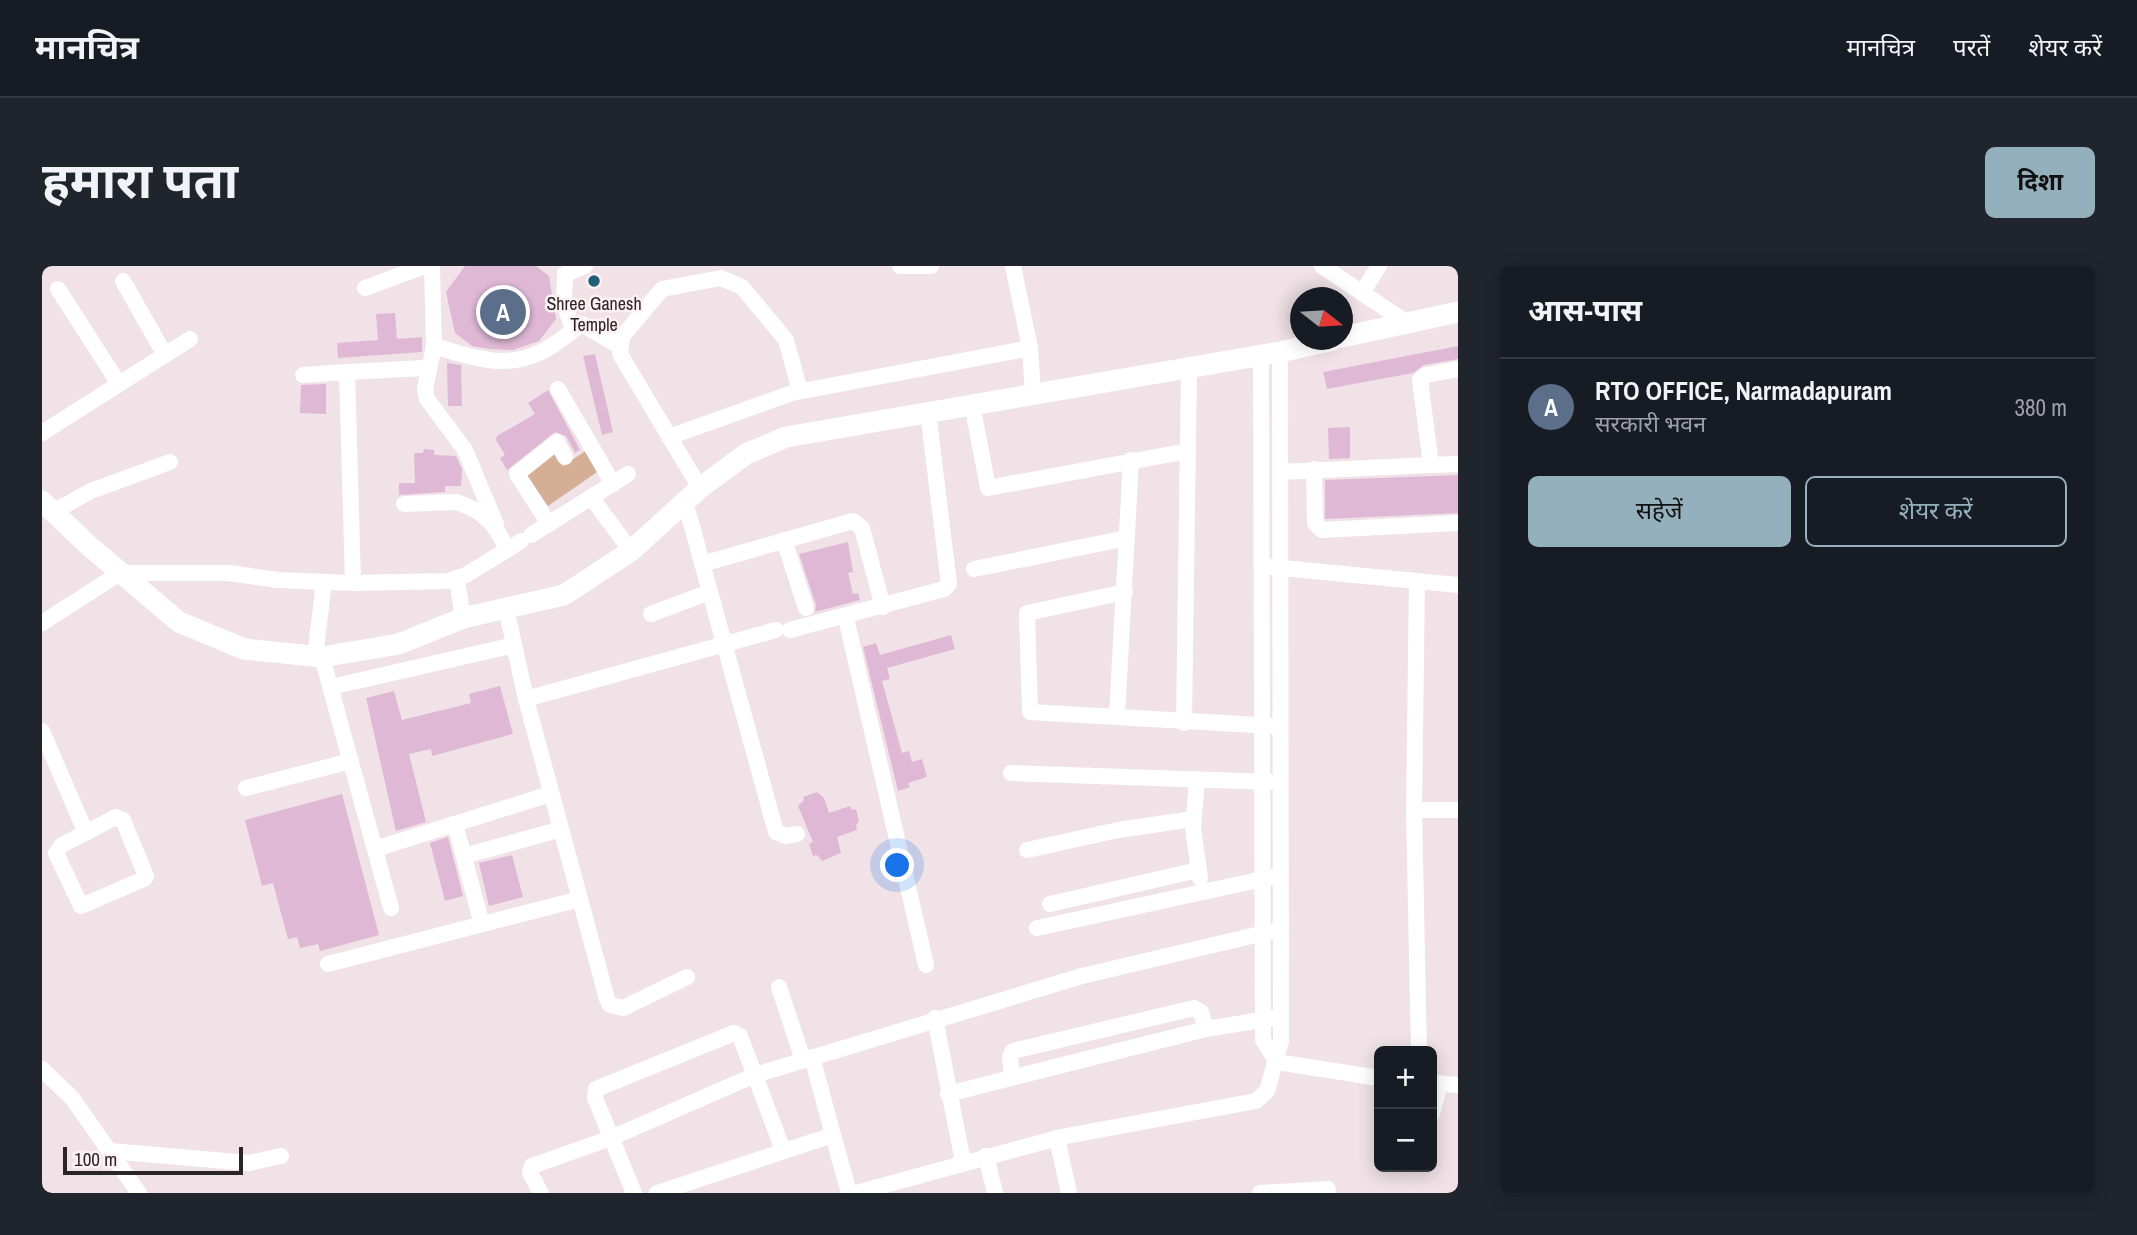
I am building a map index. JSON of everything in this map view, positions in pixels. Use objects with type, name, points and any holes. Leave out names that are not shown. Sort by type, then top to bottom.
[{"type":"main road","points":[[1353,335],[1458,313]]},
{"type":"main road","points":[[47,507],[179,622],[244,649],[319,657],[399,644],[463,618],[564,595],[631,551],[692,495],[746,454],[786,437],[1290,349]]},
{"type":"street","points":[[365,288],[425,266]]},
{"type":"street","points":[[432,266],[434,345],[425,389],[426,399],[465,450],[496,524]]},
{"type":"street","points":[[573,330],[564,303],[565,274],[585,266]]},
{"type":"street","points":[[900,266],[931,266]]},
{"type":"street","points":[[1013,266],[1030,348],[1033,394]]},
{"type":"street","points":[[1322,266],[1407,323]]},
{"type":"street","points":[[1362,293],[1378,266]]},
{"type":"street","points":[[797,834],[786,836],[776,832],[702,564],[692,495],[669,437],[620,354],[619,346],[622,337],[662,289],[711,273],[742,287],[777,329],[789,348],[800,391]]},
{"type":"street","points":[[123,281],[165,355]]},
{"type":"street","points":[[58,289],[119,384]]},
{"type":"street","points":[[434,345],[488,363],[521,360],[543,352],[582,324],[619,346]]},
{"type":"street","points":[[42,433],[190,339]]},
{"type":"street","points":[[669,437],[800,391],[1030,348]]},
{"type":"street","points":[[856,1193],[1057,1138],[1256,1101],[1267,1091],[1277,1062],[1281,1017],[1280,472],[1270,353]]},
{"type":"street","points":[[1270,353],[1263,567],[1262,933],[1264,1040],[1277,1062]]},
{"type":"street","points":[[1184,723],[1189,366]]},
{"type":"street","points":[[303,375],[425,368]]},
{"type":"street","points":[[1432,465],[1420,380],[1426,375],[1458,369]]},
{"type":"street","points":[[347,372],[353,583]]},
{"type":"street","points":[[558,389],[612,484]]},
{"type":"street","points":[[972,404],[988,488],[1188,451]]},
{"type":"street","points":[[526,699],[783,630],[846,618],[944,589],[949,584],[928,412]]},
{"type":"street","points":[[549,523],[517,474],[557,442],[565,457]]},
{"type":"street","points":[[1117,715],[1130,460]]},
{"type":"street","points":[[47,507],[170,461]]},
{"type":"street","points":[[1280,472],[1458,464]]},
{"type":"street","points":[[1314,469],[1317,528],[1330,531],[1458,523]]},
{"type":"street","points":[[42,623],[120,573],[229,573],[278,580],[353,583],[457,580],[628,474]]},
{"type":"street","points":[[591,498],[631,551]]},
{"type":"street","points":[[404,503],[457,502],[496,524],[520,542]]},
{"type":"street","points":[[702,564],[844,523],[859,523],[883,607]]},
{"type":"street","points":[[974,569],[1128,538]]},
{"type":"street","points":[[784,540],[806,608]]},
{"type":"street","points":[[1263,567],[1458,585]]},
{"type":"street","points":[[457,580],[463,618]]},
{"type":"street","points":[[1417,581],[1414,810],[1419,1046]]},
{"type":"street","points":[[324,582],[319,657],[331,687],[391,908]]},
{"type":"street","points":[[651,614],[710,592]]},
{"type":"street","points":[[1125,592],[1027,613],[1030,712],[1117,715],[1184,723],[1281,727]]},
{"type":"street","points":[[506,608],[526,699],[610,1005],[623,1008],[687,977]]},
{"type":"street","points":[[846,618],[926,965]]},
{"type":"street","points":[[331,687],[514,645]]},
{"type":"street","points":[[42,731],[86,833]]},
{"type":"street","points":[[246,788],[351,761]]},
{"type":"street","points":[[1012,773],[1281,783]]},
{"type":"street","points":[[1197,780],[1193,819],[1202,890]]},
{"type":"street","points":[[375,849],[544,796]]},
{"type":"street","points":[[1414,810],[1458,810]]},
{"type":"street","points":[[120,817],[146,871],[144,879],[85,906],[77,904],[56,853],[62,845],[86,833],[120,817]]},
{"type":"street","points":[[1027,850],[1118,830],[1193,819]]},
{"type":"street","points":[[455,824],[480,917]]},
{"type":"street","points":[[464,856],[551,832]]},
{"type":"street","points":[[1050,904],[1198,870]]},
{"type":"street","points":[[1037,928],[1202,890],[1281,875]]},
{"type":"street","points":[[328,964],[580,898]]},
{"type":"street","points":[[541,1193],[530,1173],[533,1166],[611,1138],[755,1075],[935,1018],[1082,976],[1281,929]]},
{"type":"street","points":[[779,987],[808,1058],[849,1193]]},
{"type":"street","points":[[1012,1077],[1010,1057],[1013,1051],[1194,1008],[1200,1012],[1206,1029]]},
{"type":"street","points":[[948,1094],[1206,1029],[1281,1017]]},
{"type":"street","points":[[935,1018],[963,1162]]},
{"type":"street","points":[[634,1193],[594,1098],[596,1089],[734,1033],[740,1036],[783,1150]]},
{"type":"street","points":[[1277,1062],[1374,1077]]},
{"type":"street","points":[[42,1069],[72,1098],[139,1193]]},
{"type":"street","points":[[1437,1083],[1458,1085]]},
{"type":"street","points":[[657,1193],[833,1135]]},
{"type":"street","points":[[1057,1138],[1069,1193]]},
{"type":"street","points":[[110,1151],[249,1163],[281,1156]]},
{"type":"street","points":[[986,1156],[995,1193]]},
{"type":"street","points":[[1262,1193],[1328,1189]]},
{"type":"shaded area","points":[[587,450],[600,470],[548,506],[524,471],[552,451],[563,466]]},
{"type":"building","points":[[465,266],[536,266],[549,276],[556,319],[539,341],[513,350],[489,349],[472,346],[455,333],[446,292]]},
{"type":"building","points":[[395,313],[397,339],[422,337],[422,352],[338,358],[337,343],[378,340],[376,314]]},
{"type":"building","points":[[1458,346],[1458,359],[1424,365],[1413,373],[1327,389],[1323,372]]},
{"type":"building","points":[[595,354],[613,432],[602,435],[583,356]]},
{"type":"building","points":[[447,363],[461,365],[462,406],[448,406]]},
{"type":"building","points":[[326,384],[326,414],[300,413],[301,385]]},
{"type":"building","points":[[548,390],[580,450],[575,453],[566,436],[555,432],[507,470],[500,458],[505,455],[496,440],[497,436],[535,414],[528,403]]},
{"type":"building","points":[[1350,427],[1350,458],[1329,459],[1328,428]]},
{"type":"building","points":[[424,449],[434,450],[434,455],[456,456],[462,469],[461,486],[445,486],[445,492],[399,495],[399,483],[415,483],[414,453],[423,453]]},
{"type":"building","points":[[1458,475],[1458,513],[1325,519],[1325,480]]},
{"type":"building","points":[[848,542],[853,572],[848,573],[853,594],[858,593],[860,600],[815,612],[816,605],[799,554]]},
{"type":"building","points":[[951,635],[955,649],[887,668],[890,679],[882,681],[902,753],[909,751],[912,762],[922,759],[927,777],[908,783],[910,787],[898,791],[863,647],[876,643],[880,655]]},
{"type":"building","points":[[500,686],[513,734],[432,756],[431,749],[409,754],[426,822],[396,831],[366,698],[394,691],[402,720],[471,703],[469,694]]},
{"type":"building","points":[[817,792],[824,798],[829,813],[850,806],[852,810],[856,809],[859,821],[857,830],[837,837],[841,853],[822,861],[817,855],[813,856],[809,844],[813,842],[798,806],[804,800],[803,797]]},
{"type":"building","points":[[342,794],[379,935],[320,951],[318,944],[300,948],[297,937],[288,939],[273,883],[262,886],[245,820]]},
{"type":"building","points":[[448,837],[463,896],[445,901],[430,843]]},
{"type":"building","points":[[512,855],[523,897],[489,906],[479,863]]},
{"type":"place","name":"Shree Ganesh Temple","points":[[594,281]]},
{"type":"place","name":"RTO OFFICE, Narmadapuram","points":[[503,312]]}]
